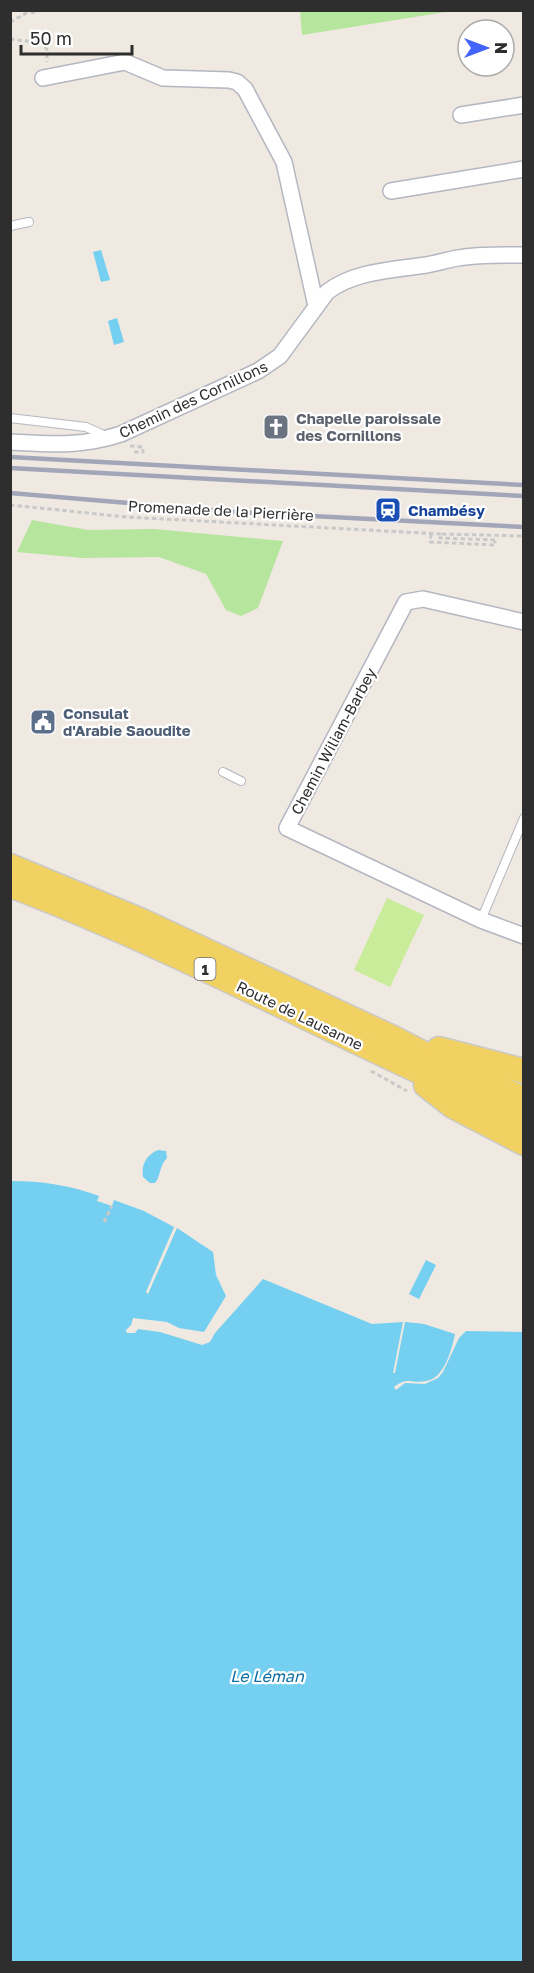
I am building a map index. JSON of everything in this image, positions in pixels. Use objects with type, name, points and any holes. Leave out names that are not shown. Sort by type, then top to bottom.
[{"type":"main road","name":"Route de Lausanne","points":[[10,866],[142,921],[394,1049],[524,1119]]},
{"type":"main road","name":"Route de Lausanne","points":[[10,885],[394,1049],[424,1054],[524,1099]]},
{"type":"main road","points":[[394,1049],[524,1071]]},
{"type":"main road","points":[[394,1049],[453,1106],[524,1143]]},
{"type":"street","points":[[45,74],[124,62],[163,78],[237,82],[245,89],[284,162],[316,306]]},
{"type":"street","points":[[461,115],[524,105]]},
{"type":"street","points":[[391,191],[524,169]]},
{"type":"street","name":"Chemin des Cornillons","points":[[10,442],[62,445],[84,444],[110,438],[258,371],[280,356],[327,292],[337,285],[370,274],[459,258],[524,255]]},
{"type":"street","name":"Chemin Wiliam-Barbey","points":[[524,622],[423,599],[406,602],[287,828],[481,920],[524,936]]},
{"type":"lane","points":[[10,226],[29,222]]},
{"type":"lane","name":"Chemin des Cornillons","points":[[10,418],[87,426],[110,438]]},
{"type":"lane","points":[[223,772],[241,781]]},
{"type":"lane","points":[[481,920],[524,818]]},
{"type":"path","points":[[27,14],[32,10]]},
{"type":"path","points":[[10,22],[42,10]]},
{"type":"path","points":[[10,39],[44,43],[47,50],[45,74]]},
{"type":"path","name":"Promenade de la Pierrière","points":[[10,505],[127,516],[495,538]]},
{"type":"path","points":[[431,534],[430,542],[495,545],[495,538],[524,536]]},
{"type":"path","points":[[104,1222],[112,1206]]},
{"type":"green space","points":[[300,10],[452,10],[452,11],[302,35]]},
{"type":"green space","points":[[32,520],[88,530],[154,529],[283,541],[258,608],[241,616],[226,610],[206,574],[159,557],[83,558],[17,552]]},
{"type":"green space","points":[[387,898],[424,915],[390,987],[354,970]]},
{"type":"water","points":[[101,250],[110,280],[101,282],[93,252]]},
{"type":"water","points":[[117,318],[124,342],[114,345],[108,321]]},
{"type":"water","points":[[158,1150],[166,1151],[167,1158],[155,1183],[150,1183],[143,1177],[143,1168],[147,1158]]},
{"type":"water","name":"Le Léman","points":[[11,1181],[44,1183],[77,1189],[99,1196],[97,1201],[112,1206],[114,1200],[144,1211],[174,1227],[146,1292],[148,1294],[177,1228],[213,1252],[216,1275],[226,1296],[204,1332],[179,1328],[167,1322],[133,1318],[126,1330],[127,1333],[135,1333],[138,1329],[160,1332],[202,1345],[210,1342],[215,1333],[263,1279],[372,1324],[403,1322],[393,1373],[395,1373],[405,1322],[424,1324],[455,1334],[446,1362],[438,1375],[421,1382],[403,1382],[394,1387],[396,1390],[405,1383],[425,1384],[438,1378],[459,1338],[466,1331],[523,1332],[523,1962],[11,1962]]},
{"type":"water","points":[[426,1260],[436,1265],[419,1299],[409,1294]]},
{"type":"railway","points":[[10,457],[524,485]]},
{"type":"railway","points":[[10,468],[524,496]]},
{"type":"railway","points":[[10,493],[235,512],[524,527]]},
{"type":"place","name":"Chapelle paroissale des Cornillons","points":[[276,427]]},
{"type":"place","name":"Chambésy","points":[[388,510]]},
{"type":"place","name":"Consulat d'Arabie Saoudite","points":[[43,722]]}]
